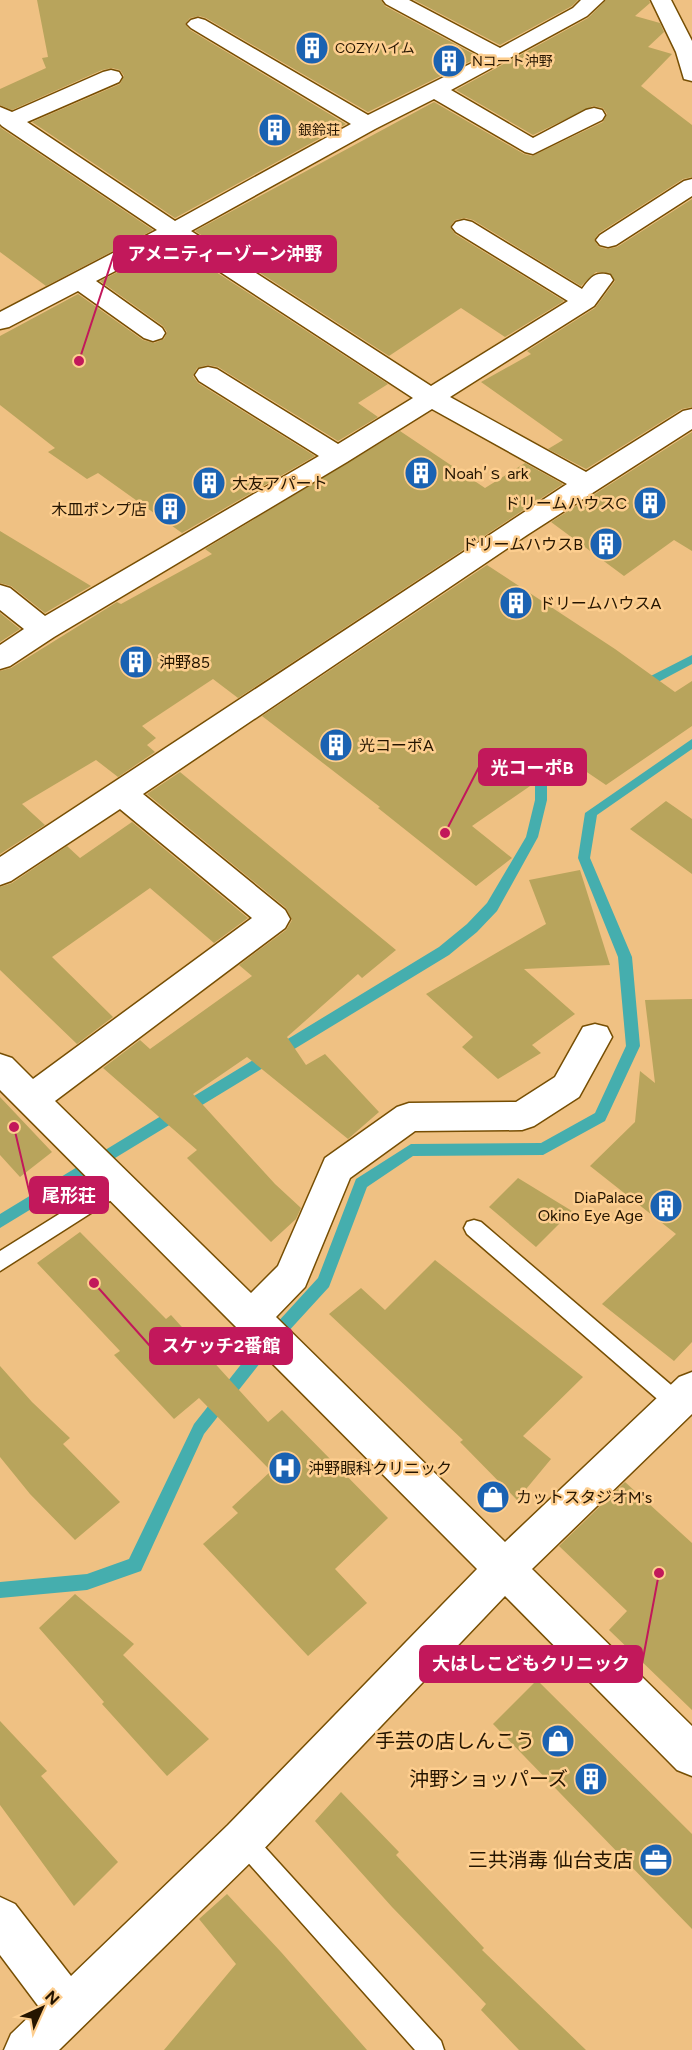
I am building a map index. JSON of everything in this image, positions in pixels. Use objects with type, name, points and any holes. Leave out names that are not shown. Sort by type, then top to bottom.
[{"type":"street","points":[[393,0],[500,57]]},
{"type":"street","points":[[0,322],[174,231],[368,124],[500,57],[580,12],[594,0]]},
{"type":"street","points":[[661,0],[687,51],[692,74]]},
{"type":"street","points":[[198,24],[368,124]]},
{"type":"street","points":[[5,117],[111,76]]},
{"type":"street","points":[[435,90],[533,147],[594,115]]},
{"type":"street","points":[[5,117],[174,231],[430,397],[585,483]]},
{"type":"street","points":[[608,240],[692,186]]},
{"type":"street","points":[[464,227],[585,301]]},
{"type":"street","points":[[0,659],[44,630],[338,456],[585,301],[601,280]]},
{"type":"street","points":[[80,281],[153,333]]},
{"type":"street","points":[[208,375],[338,456]]},
{"type":"street","points":[[0,873],[122,794],[585,483],[692,417]]},
{"type":"street","points":[[0,594],[44,630]]},
{"type":"street","points":[[32,1099],[274,919],[122,794]]},
{"type":"street","points":[[267,1332],[337,1168],[409,1117],[522,1116],[567,1086],[595,1037]]},
{"type":"street","points":[[0,1068],[692,1755]]},
{"type":"street","points":[[27,2050],[243,1840],[504,1569],[685,1396]]},
{"type":"street","points":[[0,1919],[69,2009]]},
{"type":"lane","points":[[0,1262],[104,1169]]},
{"type":"lane","points":[[474,1228],[685,1396]]},
{"type":"lane","points":[[243,1840],[432,2050]]},
{"type":"building","points":[[37,0],[381,0],[385,6],[479,57],[368,112],[206,18],[199,16],[190,18],[185,24],[190,30],[346,124],[175,218],[32,122],[120,84],[124,76],[120,70],[112,68],[102,70],[12,110],[0,105],[0,89],[46,68],[42,58],[48,57]]},
{"type":"building","points":[[414,0],[578,0],[572,6],[500,45]]},
{"type":"building","points":[[606,0],[649,0],[650,3],[635,16],[660,23],[664,32],[648,47],[672,54],[641,86],[692,125],[692,177],[683,179],[599,233],[594,240],[599,247],[607,249],[617,247],[692,199],[692,407],[682,409],[586,469],[548,449],[563,440],[481,382],[531,354],[527,351],[595,308],[615,281],[610,273],[596,272],[581,286],[473,220],[465,218],[455,220],[450,227],[455,234],[564,301],[505,337],[461,308],[389,356],[195,231],[434,102],[524,154],[532,156],[603,122],[607,114],[603,108],[593,106],[533,135],[456,90],[588,18]]},
{"type":"building","points":[[0,127],[153,230],[46,286],[0,252]]},
{"type":"building","points":[[173,244],[388,384],[358,403],[378,417],[338,441],[218,367],[208,365],[197,368],[193,376],[198,383],[315,456],[182,533],[98,473],[87,479],[48,452],[55,448],[0,405],[0,336],[78,294],[143,340],[154,343],[164,339],[167,332],[163,326],[100,281]]},
{"type":"building","points":[[400,431],[485,488],[525,463],[563,484],[238,698],[213,679],[142,726],[156,738],[147,745],[155,752],[118,777],[96,760],[22,804],[45,825],[0,854],[0,671],[11,668],[117,602],[121,604],[212,554],[205,549]]},
{"type":"building","points":[[692,432],[692,551],[674,540],[624,576],[551,522]]},
{"type":"building","points":[[0,531],[91,586],[45,613],[11,586],[0,583]]},
{"type":"building","points":[[487,565],[615,649],[675,692],[692,681],[692,726],[606,785],[569,760],[551,772],[549,771],[472,826],[512,858],[476,886],[378,808],[380,807],[262,716]]},
{"type":"building","points":[[0,613],[20,629],[0,642]]},
{"type":"building","points":[[180,772],[396,950],[362,978],[358,974],[287,1037],[306,1065],[325,1054],[379,1112],[348,1139],[247,1057],[193,1094],[275,1184],[301,1208],[296,1219],[271,1242],[187,1158],[197,1150],[103,1068],[140,1040],[150,1049],[252,976],[239,965],[286,930],[292,920],[286,908],[147,794]]},
{"type":"building","points":[[666,801],[692,819],[692,874],[630,829]]},
{"type":"building","points":[[132,822],[248,918],[214,943],[150,888],[52,957],[113,1017],[77,1044],[0,970],[0,887],[12,883],[67,846],[80,858]]},
{"type":"building","points":[[580,870],[610,965],[524,969],[575,1014],[532,1045],[541,1053],[498,1079],[462,1047],[473,1037],[426,994],[546,924],[529,880]]},
{"type":"building","points":[[692,999],[692,1342],[674,1361],[602,1304],[676,1234],[590,1166],[635,1122],[640,1071],[655,1083],[645,1000]]},
{"type":"building","points":[[0,1097],[52,1152],[20,1177],[0,1155]]},
{"type":"building","points":[[518,1178],[572,1211],[536,1247],[489,1207]]},
{"type":"building","points":[[80,1232],[166,1319],[171,1315],[268,1422],[282,1410],[388,1518],[335,1569],[367,1603],[308,1656],[203,1544],[238,1513],[232,1507],[271,1471],[199,1398],[174,1419],[114,1355],[120,1351],[37,1263]]},
{"type":"building","points":[[435,1260],[583,1377],[523,1436],[551,1459],[517,1500],[460,1442],[463,1440],[329,1314],[361,1288],[385,1310]]},
{"type":"building","points":[[0,1366],[32,1402],[70,1438],[63,1444],[120,1502],[75,1540],[30,1494],[0,1457]]},
{"type":"building","points":[[625,1482],[692,1543],[692,1710],[609,1630],[627,1611],[559,1546]]},
{"type":"building","points":[[75,1594],[134,1644],[123,1655],[209,1739],[167,1776],[102,1704],[104,1702],[39,1628]]},
{"type":"building","name":"沖野ショッパーズ","points":[[537,1680],[692,1834],[692,1929],[493,1724]]},
{"type":"building","points":[[0,1721],[47,1771],[41,1776],[118,1862],[74,1906],[0,1805]]},
{"type":"building","points":[[341,1792],[399,1852],[396,1855],[484,1948],[482,1950],[586,2050],[519,2050],[481,2010],[486,2004],[392,1907],[315,1821]]},
{"type":"building","points":[[227,1894],[367,2050],[164,2050],[236,1964],[199,1919]]},
{"type":"waterway","points":[[641,686],[692,659]]},
{"type":"waterway","points":[[0,1590],[87,1582],[135,1565],[199,1429],[259,1353],[324,1282],[361,1183],[411,1150],[543,1149],[600,1117],[633,1046],[625,957],[584,858],[591,813],[692,743]]},
{"type":"waterway","points":[[0,1222],[444,951],[472,928],[492,907],[532,837],[541,800],[541,762]]},
{"type":"place","name":"COZYハイム","points":[[312,48]]},
{"type":"place","name":"Nコート沖野","points":[[449,61]]},
{"type":"place","name":"銀鈴荘","points":[[275,130]]},
{"type":"place","name":"アメニティーゾーン沖野","points":[[79,361]]},
{"type":"place","name":"Noah′ｓ ark","points":[[421,473]]},
{"type":"place","name":"大友アパート","points":[[209,483]]},
{"type":"place","name":"ドリームハウスC","points":[[650,503]]},
{"type":"place","name":"木皿ポンプ店","points":[[170,509]]},
{"type":"place","name":"ドリームハウスB","points":[[606,544]]},
{"type":"place","name":"ドリームハウスA","points":[[516,603]]},
{"type":"place","name":"沖野85","points":[[136,662]]},
{"type":"place","name":"光コーポA","points":[[336,745]]},
{"type":"place","name":"光コーポB","points":[[445,833]]},
{"type":"place","name":"尾形荘","points":[[14,1127]]},
{"type":"place","name":"DiaPalace Okino Eye Age","points":[[666,1206]]},
{"type":"place","name":"スケッチ2番館","points":[[94,1283]]},
{"type":"place","name":"沖野眼科クリニック","points":[[285,1468]]},
{"type":"place","name":"カットスタジオM's","points":[[493,1497]]},
{"type":"place","name":"大はしこどもクリニック","points":[[659,1573]]},
{"type":"place","name":"手芸の店しんこう","points":[[558,1741]]},
{"type":"place","name":"沖野ショッパーズ","points":[[591,1779]]},
{"type":"place","name":"三共消毒 仙台支店","points":[[656,1860]]}]
